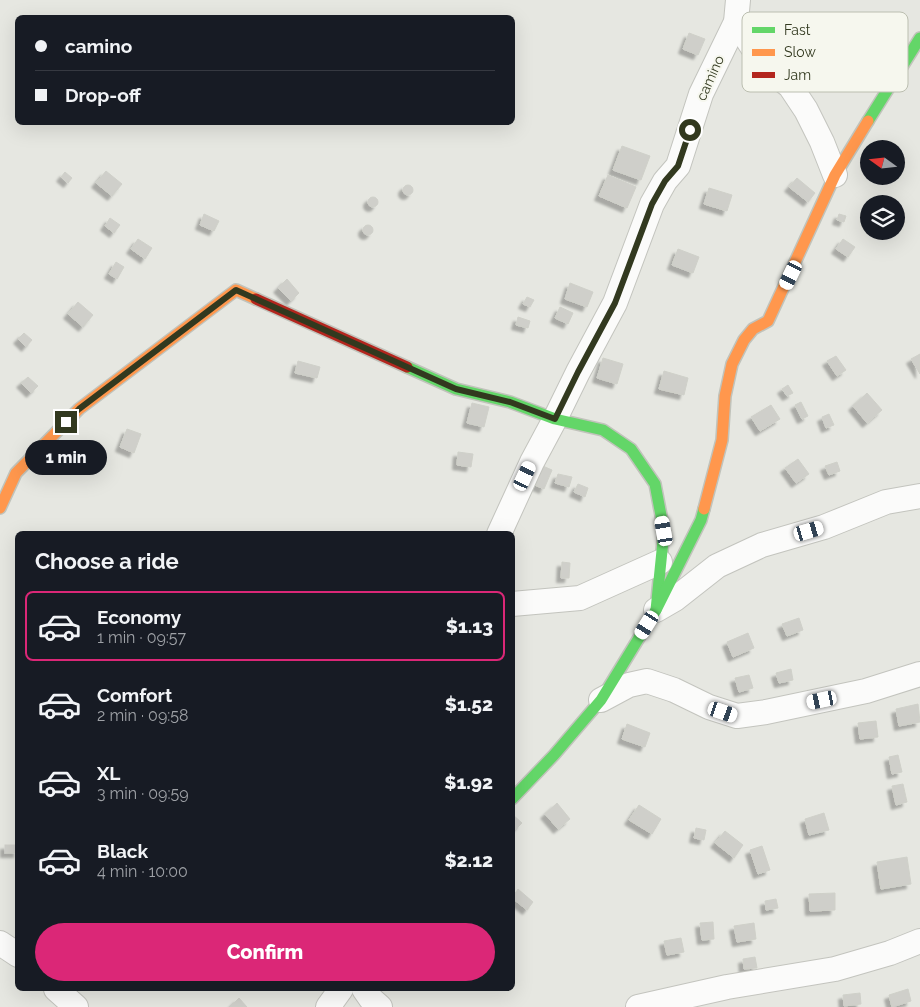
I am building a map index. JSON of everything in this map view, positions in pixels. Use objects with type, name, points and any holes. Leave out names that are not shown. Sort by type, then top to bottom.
[{"type":"street","name":"camino","points":[[500,531],[532,462],[615,303],[652,204],[665,181],[678,166],[701,94],[737,11]]},
{"type":"street","points":[[908,57],[920,38]]},
{"type":"street","points":[[794,92],[806,110],[822,142],[835,175]]},
{"type":"street","points":[[515,796],[554,755],[601,700],[656,610],[700,520],[722,440],[725,396],[732,364],[752,329],[768,322],[835,175],[886,92]]},
{"type":"street","points":[[0,508],[16,473],[79,409],[236,290],[456,389],[510,402],[555,419],[603,430],[630,449],[655,484],[664,531],[656,610]]},
{"type":"street","points":[[656,610],[675,599],[717,566],[762,545],[824,527],[886,502],[920,496]]},
{"type":"street","points":[[515,604],[580,598],[660,562]]},
{"type":"street","points":[[601,700],[629,685],[647,680],[674,690],[709,707],[736,716],[766,712],[866,691],[920,674]]},
{"type":"street","points":[[638,1007],[727,987],[835,969],[890,953],[920,941]]},
{"type":"street","points":[[0,943],[15,953]]},
{"type":"street","points":[[58,991],[76,1007]]},
{"type":"street","points":[[328,1007],[340,991]]},
{"type":"street","points":[[365,991],[380,1007]]},
{"type":"building","points":[[689,33],[705,39],[698,55],[683,49]]},
{"type":"building","points":[[622,146],[650,156],[641,180],[613,170]]},
{"type":"building","points":[[106,171],[122,184],[112,196],[96,183]]},
{"type":"building","points":[[65,172],[72,178],[68,183],[61,177]]},
{"type":"building","points":[[608,175],[636,187],[627,208],[599,196]]},
{"type":"building","points":[[797,178],[815,193],[808,202],[789,187]]},
{"type":"building","points":[[408,185],[413,190],[408,195],[403,190]]},
{"type":"building","points":[[709,188],[732,195],[727,211],[704,204]]},
{"type":"building","points":[[373,197],[378,202],[373,207],[368,202]]},
{"type":"building","points":[[204,214],[219,221],[214,231],[200,225]]},
{"type":"building","points":[[839,214],[846,216],[844,222],[837,220]]},
{"type":"building","points":[[110,218],[120,225],[114,233],[105,226]]},
{"type":"building","points":[[368,225],[373,230],[368,235],[363,230]]},
{"type":"building","points":[[138,239],[152,248],[145,259],[131,249]]},
{"type":"building","points":[[843,239],[855,247],[848,257],[836,249]]},
{"type":"building","points":[[678,249],[699,257],[693,273],[672,265]]},
{"type":"building","points":[[116,262],[124,267],[117,279],[109,274]]},
{"type":"building","points":[[287,279],[299,293],[291,301],[278,288]]},
{"type":"building","points":[[570,283],[593,292],[587,307],[565,299]]},
{"type":"building","points":[[527,297],[534,300],[530,307],[523,304]]},
{"type":"building","points":[[78,302],[93,315],[83,327],[68,314]]},
{"type":"building","points":[[560,307],[573,313],[568,324],[555,318]]},
{"type":"building","points":[[518,317],[530,321],[528,328],[516,325]]},
{"type":"building","points":[[24,333],[32,340],[26,347],[18,339]]},
{"type":"building","points":[[920,354],[920,374],[911,359]]},
{"type":"building","points":[[836,356],[846,370],[837,376],[827,361]]},
{"type":"building","points":[[603,358],[623,364],[617,384],[597,378]]},
{"type":"building","points":[[298,361],[320,367],[317,378],[295,373]]},
{"type":"building","points":[[664,371],[688,378],[684,395],[659,389]]},
{"type":"building","points":[[28,377],[38,386],[31,393],[21,383]]},
{"type":"building","points":[[788,385],[793,393],[787,396],[782,389]]},
{"type":"building","points":[[867,393],[882,410],[867,423],[853,406]]},
{"type":"building","points":[[801,402],[808,416],[802,419],[795,405]]},
{"type":"building","points":[[472,403],[489,407],[484,427],[467,423]]},
{"type":"building","points":[[771,405],[780,419],[760,431],[751,417]]},
{"type":"building","points":[[829,414],[834,425],[826,428],[822,417]]},
{"type":"building","points":[[127,429],[141,434],[134,453],[120,447]]},
{"type":"building","points":[[458,452],[473,454],[471,467],[457,465]]},
{"type":"building","points":[[798,459],[809,474],[796,483],[785,468]]},
{"type":"building","points":[[837,462],[840,471],[829,475],[825,466]]},
{"type":"building","points":[[536,463],[552,470],[544,489],[528,482]]},
{"type":"building","points":[[558,474],[572,477],[569,487],[555,483]]},
{"type":"building","points":[[578,484],[588,488],[585,497],[574,492]]},
{"type":"building","points":[[562,562],[570,563],[569,578],[561,578]]},
{"type":"building","points":[[799,618],[803,630],[787,636],[782,624]]},
{"type":"building","points":[[748,633],[754,648],[733,657],[727,642]]},
{"type":"building","points":[[791,669],[793,680],[779,683],[776,673]]},
{"type":"building","points":[[749,675],[753,688],[739,692],[735,678]]},
{"type":"building","points":[[918,704],[920,722],[899,726],[896,709]]},
{"type":"building","points":[[876,721],[878,737],[860,739],[858,723]]},
{"type":"building","points":[[627,724],[650,733],[645,747],[622,739]]},
{"type":"building","points":[[898,755],[902,772],[892,774],[889,757]]},
{"type":"building","points":[[903,784],[907,802],[896,805],[892,786]]},
{"type":"building","points":[[557,803],[570,819],[558,829],[545,814]]},
{"type":"building","points":[[639,805],[661,819],[652,834],[629,820]]},
{"type":"building","points":[[824,813],[829,830],[809,835],[805,819]]},
{"type":"building","points":[[515,817],[522,823],[515,830]]},
{"type":"building","points":[[696,828],[706,830],[704,840],[694,838]]},
{"type":"building","points":[[725,831],[743,845],[734,858],[715,843]]},
{"type":"building","points":[[5,845],[15,845],[15,853],[5,853]]},
{"type":"building","points":[[762,846],[770,870],[758,874],[750,850]]},
{"type":"building","points":[[907,857],[911,884],[881,889],[877,862]]},
{"type":"building","points":[[518,889],[533,902],[527,910],[515,900],[515,894]]},
{"type":"building","points":[[835,893],[835,910],[810,911],[809,894]]},
{"type":"building","points":[[776,899],[778,908],[766,910],[765,901]]},
{"type":"building","points":[[713,922],[714,939],[702,940],[700,923]]},
{"type":"building","points":[[754,923],[756,939],[737,942],[734,926]]},
{"type":"building","points":[[681,938],[684,952],[667,955],[664,941]]},
{"type":"building","points":[[755,957],[757,968],[744,969],[743,959]]},
{"type":"building","points":[[908,989],[911,1001],[892,1007],[889,995]]},
{"type":"building","points":[[860,993],[861,1004],[844,1006],[843,995]]},
{"type":"building","points":[[239,998],[247,1007],[230,1007]]},
{"type":"traffic: fast","points":[[908,57],[920,38]]},
{"type":"traffic: fast","points":[[868,121],[886,92]]},
{"type":"traffic: fast","points":[[407,367],[456,389],[510,402],[555,419],[603,430],[631,449],[655,484],[664,531],[656,610]]},
{"type":"traffic: fast","points":[[515,796],[554,755],[601,700],[656,610],[701,520],[704,509]]},
{"type":"traffic: slow","points":[[704,509],[722,440],[725,396],[732,364],[744,340],[753,329],[768,321],[835,175],[868,121]]},
{"type":"traffic: slow","points":[[0,508],[16,473],[79,409],[236,290],[256,299]]},
{"type":"traffic: jam","points":[[256,299],[407,367]]},
{"type":"route","points":[[66,422],[79,409],[236,290],[456,389],[510,402],[555,419],[615,303],[652,204],[665,181],[678,166],[690,130]]}]
